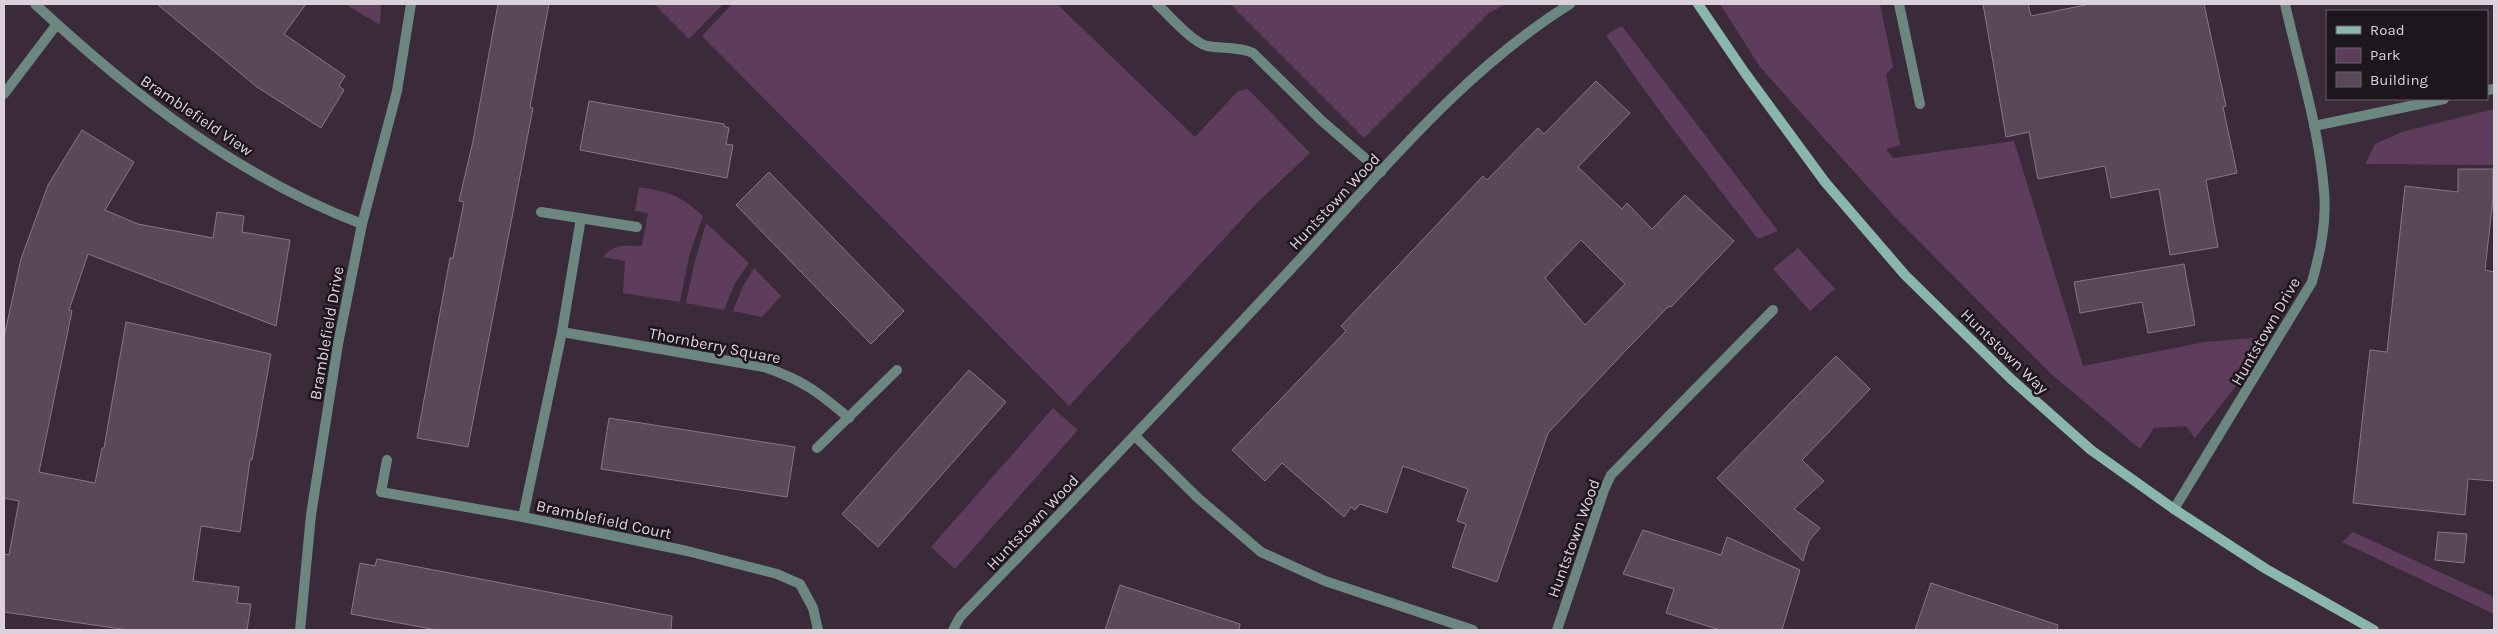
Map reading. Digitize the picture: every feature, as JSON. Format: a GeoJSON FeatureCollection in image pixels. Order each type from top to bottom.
{"type":"FeatureCollection","features":[{"type":"Feature","properties":{"kind":"street","name":"Bramblefield View"},"geometry":{"type":"LineString","coordinates":[[35,4],[111,73],[181,126],[223,153],[302,197],[362,224]]}},
{"type":"Feature","properties":{"kind":"street","name":"Bramblefield Drive"},"geometry":{"type":"LineString","coordinates":[[300,630],[311,515],[338,344],[362,224],[397,91],[406,45],[411,4]]}},
{"type":"Feature","properties":{"kind":"street"},"geometry":{"type":"LineString","coordinates":[[1157,4],[1197,42],[1206,46],[1242,48],[1253,53],[1322,121],[1381,172]]}},
{"type":"Feature","properties":{"kind":"street","name":"Huntstown Wood"},"geometry":{"type":"LineString","coordinates":[[953,630],[960,618],[1136,437],[1464,84],[1536,25],[1570,4]]}},
{"type":"Feature","properties":{"kind":"street","name":"Huntstown Way"},"geometry":{"type":"LineString","coordinates":[[1698,4],[1745,73],[1825,182],[1905,275],[2057,420],[2091,450],[2174,509],[2266,569],[2374,630]]}},
{"type":"Feature","properties":{"kind":"street"},"geometry":{"type":"LineString","coordinates":[[1900,4],[1920,104]]}},
{"type":"Feature","properties":{"kind":"street","name":"Huntstown Drive"},"geometry":{"type":"LineString","coordinates":[[2174,509],[2312,282],[2318,261],[2324,228],[2324,192],[2314,126],[2285,4]]}},
{"type":"Feature","properties":{"kind":"street"},"geometry":{"type":"LineString","coordinates":[[4,94],[57,24]]}},
{"type":"Feature","properties":{"kind":"street"},"geometry":{"type":"LineString","coordinates":[[2314,126],[2439,100]]}},
{"type":"Feature","properties":{"kind":"street"},"geometry":{"type":"LineString","coordinates":[[541,212],[637,226]]}},
{"type":"Feature","properties":{"kind":"street"},"geometry":{"type":"LineString","coordinates":[[523,517],[562,332],[581,218]]}},
{"type":"Feature","properties":{"kind":"street","name":"Huntstown Wood"},"geometry":{"type":"LineString","coordinates":[[1557,630],[1604,490],[1611,475],[1773,310]]}},
{"type":"Feature","properties":{"kind":"street","name":"Thornberry Square"},"geometry":{"type":"LineString","coordinates":[[562,332],[764,367],[790,376],[813,388],[849,418]]}},
{"type":"Feature","properties":{"kind":"street"},"geometry":{"type":"LineString","coordinates":[[817,448],[897,370]]}},
{"type":"Feature","properties":{"kind":"street"},"geometry":{"type":"LineString","coordinates":[[1136,437],[1198,498],[1261,552],[1325,581],[1473,630]]}},
{"type":"Feature","properties":{"kind":"street","name":"Bramblefield Court"},"geometry":{"type":"LineString","coordinates":[[387,460],[381,492],[523,517],[720,558],[777,574],[800,584],[813,608],[818,630]]}},
{"type":"Feature","properties":{"kind":"green space"},"geometry":{"type":"Polygon","coordinates":[[[345,4],[381,4],[380,25],[345,4]]]}},
{"type":"Feature","properties":{"kind":"green space"},"geometry":{"type":"Polygon","coordinates":[[[654,4],[723,4],[689,39],[654,4]]]}},
{"type":"Feature","properties":{"kind":"green space"},"geometry":{"type":"Polygon","coordinates":[[[732,4],[1057,4],[1195,137],[1238,91],[1248,89],[1310,153],[1257,203],[1069,406],[702,36],[732,4]]]}},
{"type":"Feature","properties":{"kind":"green space"},"geometry":{"type":"Polygon","coordinates":[[[1230,4],[1506,4],[1489,13],[1364,138],[1230,4]]]}},
{"type":"Feature","properties":{"kind":"green space"},"geometry":{"type":"Polygon","coordinates":[[[1720,4],[1880,4],[1893,67],[1886,74],[1900,145],[1886,149],[1893,158],[2014,141],[2083,366],[2205,342],[2264,337],[2240,381],[2195,438],[2186,426],[2154,428],[2140,449],[2050,373],[1893,215],[1760,67],[1720,4]]]}},
{"type":"Feature","properties":{"kind":"green space"},"geometry":{"type":"Polygon","coordinates":[[[1622,26],[1778,231],[1758,239],[1680,138],[1606,35],[1622,26]]]}},
{"type":"Feature","properties":{"kind":"green space"},"geometry":{"type":"Polygon","coordinates":[[[2494,109],[2494,165],[2365,164],[2375,144],[2402,132],[2494,109]]]}},
{"type":"Feature","properties":{"kind":"green space"},"geometry":{"type":"Polygon","coordinates":[[[639,187],[681,199],[703,216],[689,256],[680,302],[623,293],[625,261],[603,257],[616,247],[642,246],[648,213],[635,211],[639,187]]]}},
{"type":"Feature","properties":{"kind":"green space"},"geometry":{"type":"Polygon","coordinates":[[[706,223],[749,263],[735,283],[724,310],[686,303],[706,223]]]}},
{"type":"Feature","properties":{"kind":"green space"},"geometry":{"type":"Polygon","coordinates":[[[1798,248],[1835,289],[1810,311],[1773,269],[1798,248]]]}},
{"type":"Feature","properties":{"kind":"green space"},"geometry":{"type":"Polygon","coordinates":[[[754,268],[781,296],[762,317],[733,311],[743,286],[754,268]]]}},
{"type":"Feature","properties":{"kind":"green space"},"geometry":{"type":"Polygon","coordinates":[[[1053,408],[1078,430],[955,569],[931,547],[1053,408]]]}},
{"type":"Feature","properties":{"kind":"green space"},"geometry":{"type":"Polygon","coordinates":[[[2353,532],[2494,597],[2494,614],[2342,542],[2353,532]]]}},
{"type":"Feature","properties":{"kind":"building"},"geometry":{"type":"Polygon","coordinates":[[[157,4],[306,4],[284,34],[345,76],[339,86],[344,90],[321,128],[257,87],[157,4]]]}},
{"type":"Feature","properties":{"kind":"building"},"geometry":{"type":"Polygon","coordinates":[[[498,4],[549,4],[530,107],[533,108],[468,447],[417,438],[450,258],[453,258],[464,202],[459,201],[473,141],[498,4]]]}},
{"type":"Feature","properties":{"kind":"building"},"geometry":{"type":"Polygon","coordinates":[[[1983,4],[2028,4],[2031,16],[2090,4],[2204,4],[2226,106],[2223,107],[2237,173],[2206,180],[2218,247],[2170,255],[2159,189],[2111,198],[2105,166],[2038,179],[2029,132],[2006,137],[1983,4]]]}},
{"type":"Feature","properties":{"kind":"building"},"geometry":{"type":"Polygon","coordinates":[[[1596,81],[1630,113],[1578,167],[1622,209],[1627,203],[1652,229],[1685,195],[1734,241],[1671,307],[1669,306],[1629,347],[1548,433],[1497,582],[1452,567],[1466,524],[1457,521],[1468,489],[1403,466],[1387,513],[1360,504],[1355,510],[1351,507],[1344,517],[1282,463],[1265,481],[1232,450],[1346,331],[1341,326],[1483,176],[1487,180],[1538,128],[1544,134],[1596,81]],[[1581,240],[1545,278],[1585,325],[1625,284],[1581,240]]]}},
{"type":"Feature","properties":{"kind":"building"},"geometry":{"type":"Polygon","coordinates":[[[589,101],[724,124],[724,126],[729,128],[726,144],[733,145],[727,178],[580,150],[589,101]]]}},
{"type":"Feature","properties":{"kind":"building"},"geometry":{"type":"Polygon","coordinates":[[[82,130],[134,162],[105,210],[138,224],[213,238],[217,212],[244,216],[242,232],[290,240],[276,326],[88,254],[69,310],[72,311],[39,472],[95,483],[102,448],[104,448],[126,322],[271,354],[252,460],[250,460],[240,532],[201,526],[193,581],[239,587],[237,603],[251,604],[247,630],[128,630],[4,612],[4,554],[9,555],[19,501],[4,498],[4,337],[21,259],[48,185],[82,130]]]}},
{"type":"Feature","properties":{"kind":"building"},"geometry":{"type":"Polygon","coordinates":[[[2458,169],[2493,169],[2493,199],[2485,270],[2494,272],[2494,481],[2468,479],[2465,515],[2353,503],[2370,350],[2387,352],[2405,186],[2458,192],[2458,169]]]}},
{"type":"Feature","properties":{"kind":"building"},"geometry":{"type":"Polygon","coordinates":[[[769,172],[904,311],[871,344],[736,205],[769,172]]]}},
{"type":"Feature","properties":{"kind":"building"},"geometry":{"type":"Polygon","coordinates":[[[2184,264],[2195,325],[2148,333],[2142,302],[2080,313],[2074,282],[2184,264]]]}},
{"type":"Feature","properties":{"kind":"building"},"geometry":{"type":"Polygon","coordinates":[[[1836,356],[1870,389],[1802,460],[1824,481],[1794,509],[1820,528],[1809,541],[1803,561],[1717,478],[1836,356]]]}},
{"type":"Feature","properties":{"kind":"building"},"geometry":{"type":"Polygon","coordinates":[[[969,370],[1006,402],[878,547],[842,514],[969,370]]]}},
{"type":"Feature","properties":{"kind":"building"},"geometry":{"type":"Polygon","coordinates":[[[609,418],[795,447],[787,497],[601,469],[609,418]]]}},
{"type":"Feature","properties":{"kind":"building"},"geometry":{"type":"Polygon","coordinates":[[[1643,530],[1721,555],[1727,537],[1800,570],[1782,630],[1720,630],[1666,613],[1674,589],[1623,574],[1643,530]]]}},
{"type":"Feature","properties":{"kind":"building"},"geometry":{"type":"Polygon","coordinates":[[[2438,532],[2467,534],[2464,563],[2435,560],[2438,532]]]}},
{"type":"Feature","properties":{"kind":"building"},"geometry":{"type":"Polygon","coordinates":[[[377,559],[672,616],[671,630],[437,630],[351,614],[360,563],[375,566],[377,559]]]}},
{"type":"Feature","properties":{"kind":"building"},"geometry":{"type":"Polygon","coordinates":[[[1931,583],[2058,625],[2057,630],[1915,630],[1931,583]]]}},
{"type":"Feature","properties":{"kind":"building"},"geometry":{"type":"Polygon","coordinates":[[[1120,585],[1240,624],[1239,630],[1105,630],[1120,585]]]}}]}
